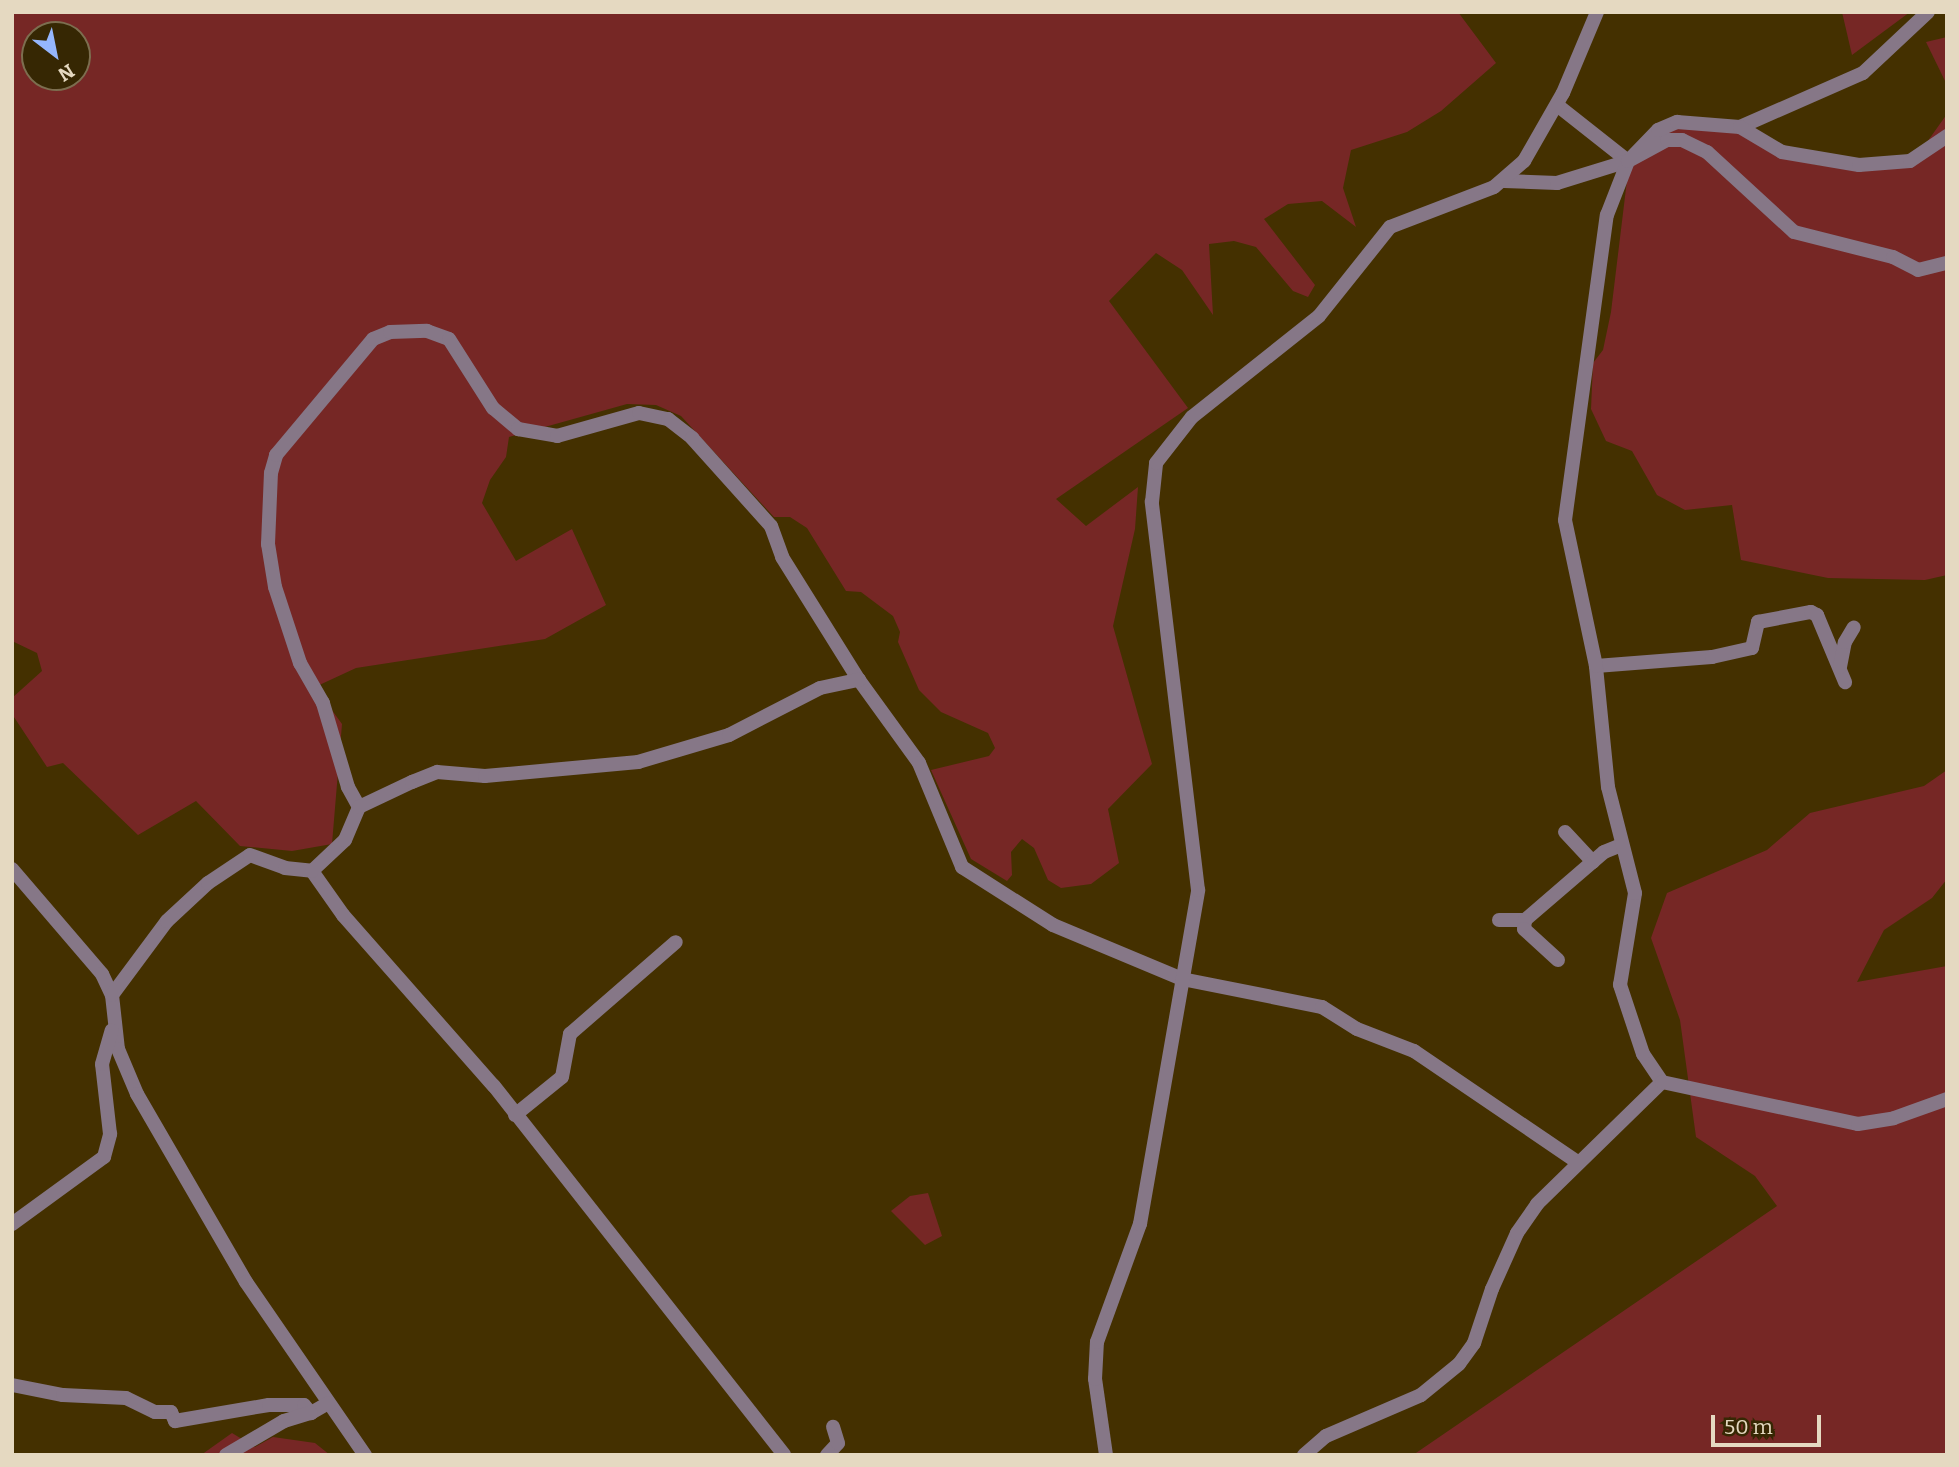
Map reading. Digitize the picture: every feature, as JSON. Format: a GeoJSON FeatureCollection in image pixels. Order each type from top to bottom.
{"type":"FeatureCollection","features":[{"type":"Feature","properties":{"kind":"street"},"geometry":{"type":"LineString","coordinates":[[1106,1455],[1095,1379],[1097,1342],[1140,1224],[1199,878],[1152,502],[1156,463],[1192,417],[1319,316],[1371,245],[1390,228],[1504,181],[1524,161],[1557,105],[1597,12]]}},
{"type":"Feature","properties":{"kind":"street"},"geometry":{"type":"LineString","coordinates":[[1740,127],[1863,73],[1928,12]]}},
{"type":"Feature","properties":{"kind":"street"},"geometry":{"type":"LineString","coordinates":[[1557,105],[1628,161]]}},
{"type":"Feature","properties":{"kind":"street"},"geometry":{"type":"LineString","coordinates":[[1947,136],[1910,160],[1859,165],[1782,152],[1740,127],[1677,122],[1658,130],[1628,161],[1607,215],[1566,496],[1570,549],[1595,667],[1608,787],[1634,892],[1620,985],[1643,1054],[1662,1082],[1858,1124],[1894,1118],[1947,1099]]}},
{"type":"Feature","properties":{"kind":"street"},"geometry":{"type":"LineString","coordinates":[[1504,181],[1557,183],[1628,161],[1667,140],[1682,140],[1707,152],[1794,232],[1893,257],[1919,270],[1947,263]]}},
{"type":"Feature","properties":{"kind":"street"},"geometry":{"type":"LineString","coordinates":[[359,807],[348,787],[323,703],[300,663],[275,587],[268,544],[268,491],[276,455],[354,358],[373,340],[390,332],[427,331],[449,339],[493,408],[518,429],[557,436],[639,413],[668,419],[692,438],[771,527],[782,557],[859,680],[919,763],[962,867],[1053,925],[1182,979],[1332,1012],[1357,1029],[1414,1051],[1579,1163]]}},
{"type":"Feature","properties":{"kind":"street"},"geometry":{"type":"LineString","coordinates":[[1595,667],[1712,657],[1752,648],[1758,622],[1811,612],[1817,615],[1845,682]]}},
{"type":"Feature","properties":{"kind":"street"},"geometry":{"type":"LineString","coordinates":[[1840,668],[1845,642],[1854,627]]}},
{"type":"Feature","properties":{"kind":"street"},"geometry":{"type":"LineString","coordinates":[[313,871],[345,840],[359,807],[437,772],[485,776],[638,762],[729,735],[820,688],[859,680]]}},
{"type":"Feature","properties":{"kind":"street"},"geometry":{"type":"LineString","coordinates":[[1565,832],[1593,862]]}},
{"type":"Feature","properties":{"kind":"street"},"geometry":{"type":"LineString","coordinates":[[1499,920],[1525,920],[1593,862],[1621,845]]}},
{"type":"Feature","properties":{"kind":"street"},"geometry":{"type":"LineString","coordinates":[[112,995],[180,907],[250,855],[285,868],[313,871],[343,915],[515,1115],[784,1455]]}},
{"type":"Feature","properties":{"kind":"street"},"geometry":{"type":"LineString","coordinates":[[12,869],[91,958],[112,995],[114,1024],[122,1061],[137,1094],[246,1282],[365,1455]]}},
{"type":"Feature","properties":{"kind":"street"},"geometry":{"type":"LineString","coordinates":[[1525,920],[1524,929],[1558,960]]}},
{"type":"Feature","properties":{"kind":"street"},"geometry":{"type":"LineString","coordinates":[[515,1115],[562,1077],[570,1034],[676,942]]}},
{"type":"Feature","properties":{"kind":"street"},"geometry":{"type":"LineString","coordinates":[[12,1224],[104,1157],[110,1134],[102,1064],[114,1024]]}},
{"type":"Feature","properties":{"kind":"street"},"geometry":{"type":"LineString","coordinates":[[1304,1455],[1326,1436],[1421,1395],[1459,1364],[1474,1343],[1492,1289],[1517,1233],[1537,1204],[1662,1082]]}},
{"type":"Feature","properties":{"kind":"street"},"geometry":{"type":"LineString","coordinates":[[12,1385],[63,1395],[126,1398],[155,1412],[171,1412],[175,1421],[269,1405],[304,1405],[311,1413]]}},
{"type":"Feature","properties":{"kind":"street"},"geometry":{"type":"LineString","coordinates":[[226,1455],[284,1421],[311,1413],[328,1403]]}},
{"type":"Feature","properties":{"kind":"street"},"geometry":{"type":"LineString","coordinates":[[827,1455],[838,1443],[833,1427]]}},
{"type":"Feature","properties":{"kind":"shaded area"},"geometry":{"type":"Polygon","coordinates":[[[12,12],[1458,12],[1496,63],[1441,111],[1407,132],[1351,150],[1343,188],[1356,227],[1322,201],[1288,204],[1264,219],[1315,285],[1308,297],[1293,291],[1256,247],[1234,241],[1209,244],[1213,315],[1182,270],[1156,253],[1109,301],[1188,408],[1056,499],[1086,526],[1138,487],[1135,529],[1113,626],[1152,764],[1108,809],[1119,863],[1091,884],[1061,888],[1048,880],[1034,848],[1022,839],[1011,852],[1012,875],[1007,881],[971,859],[931,770],[989,756],[995,748],[988,733],[941,712],[919,690],[898,642],[900,632],[893,616],[861,592],[846,591],[807,528],[790,517],[774,517],[681,416],[656,405],[627,404],[509,437],[506,457],[490,480],[482,503],[516,561],[572,529],[606,605],[545,639],[356,668],[315,687],[342,724],[332,844],[292,851],[240,846],[196,801],[138,835],[63,763],[47,767],[12,714],[12,698],[42,671],[37,653],[12,641],[12,12]]]}},
{"type":"Feature","properties":{"kind":"shaded area"},"geometry":{"type":"Polygon","coordinates":[[[1842,12],[1910,12],[1852,55],[1842,12]]]}},
{"type":"Feature","properties":{"kind":"shaded area"},"geometry":{"type":"Polygon","coordinates":[[[1947,37],[1947,85],[1926,42],[1947,37]]]}},
{"type":"Feature","properties":{"kind":"shaded area"},"geometry":{"type":"Polygon","coordinates":[[[1947,114],[1947,575],[1925,580],[1828,578],[1741,560],[1732,505],[1685,510],[1657,495],[1632,451],[1606,441],[1591,409],[1593,363],[1603,350],[1611,312],[1628,172],[1651,141],[1675,128],[1738,133],[1776,155],[1817,165],[1863,170],[1910,166],[1947,114]]]}},
{"type":"Feature","properties":{"kind":"shaded area"},"geometry":{"type":"Polygon","coordinates":[[[1947,770],[1947,879],[1932,898],[1884,930],[1857,982],[1947,966],[1947,1455],[1413,1455],[1777,1206],[1755,1176],[1696,1137],[1680,1020],[1651,938],[1667,893],[1767,850],[1810,813],[1924,786],[1947,770]]]}},
{"type":"Feature","properties":{"kind":"shaded area"},"geometry":{"type":"Polygon","coordinates":[[[928,1193],[942,1236],[925,1245],[891,1211],[910,1196],[928,1193]]]}},
{"type":"Feature","properties":{"kind":"shaded area"},"geometry":{"type":"Polygon","coordinates":[[[232,1433],[255,1447],[273,1437],[315,1443],[330,1455],[201,1455],[232,1433]]]}}]}
